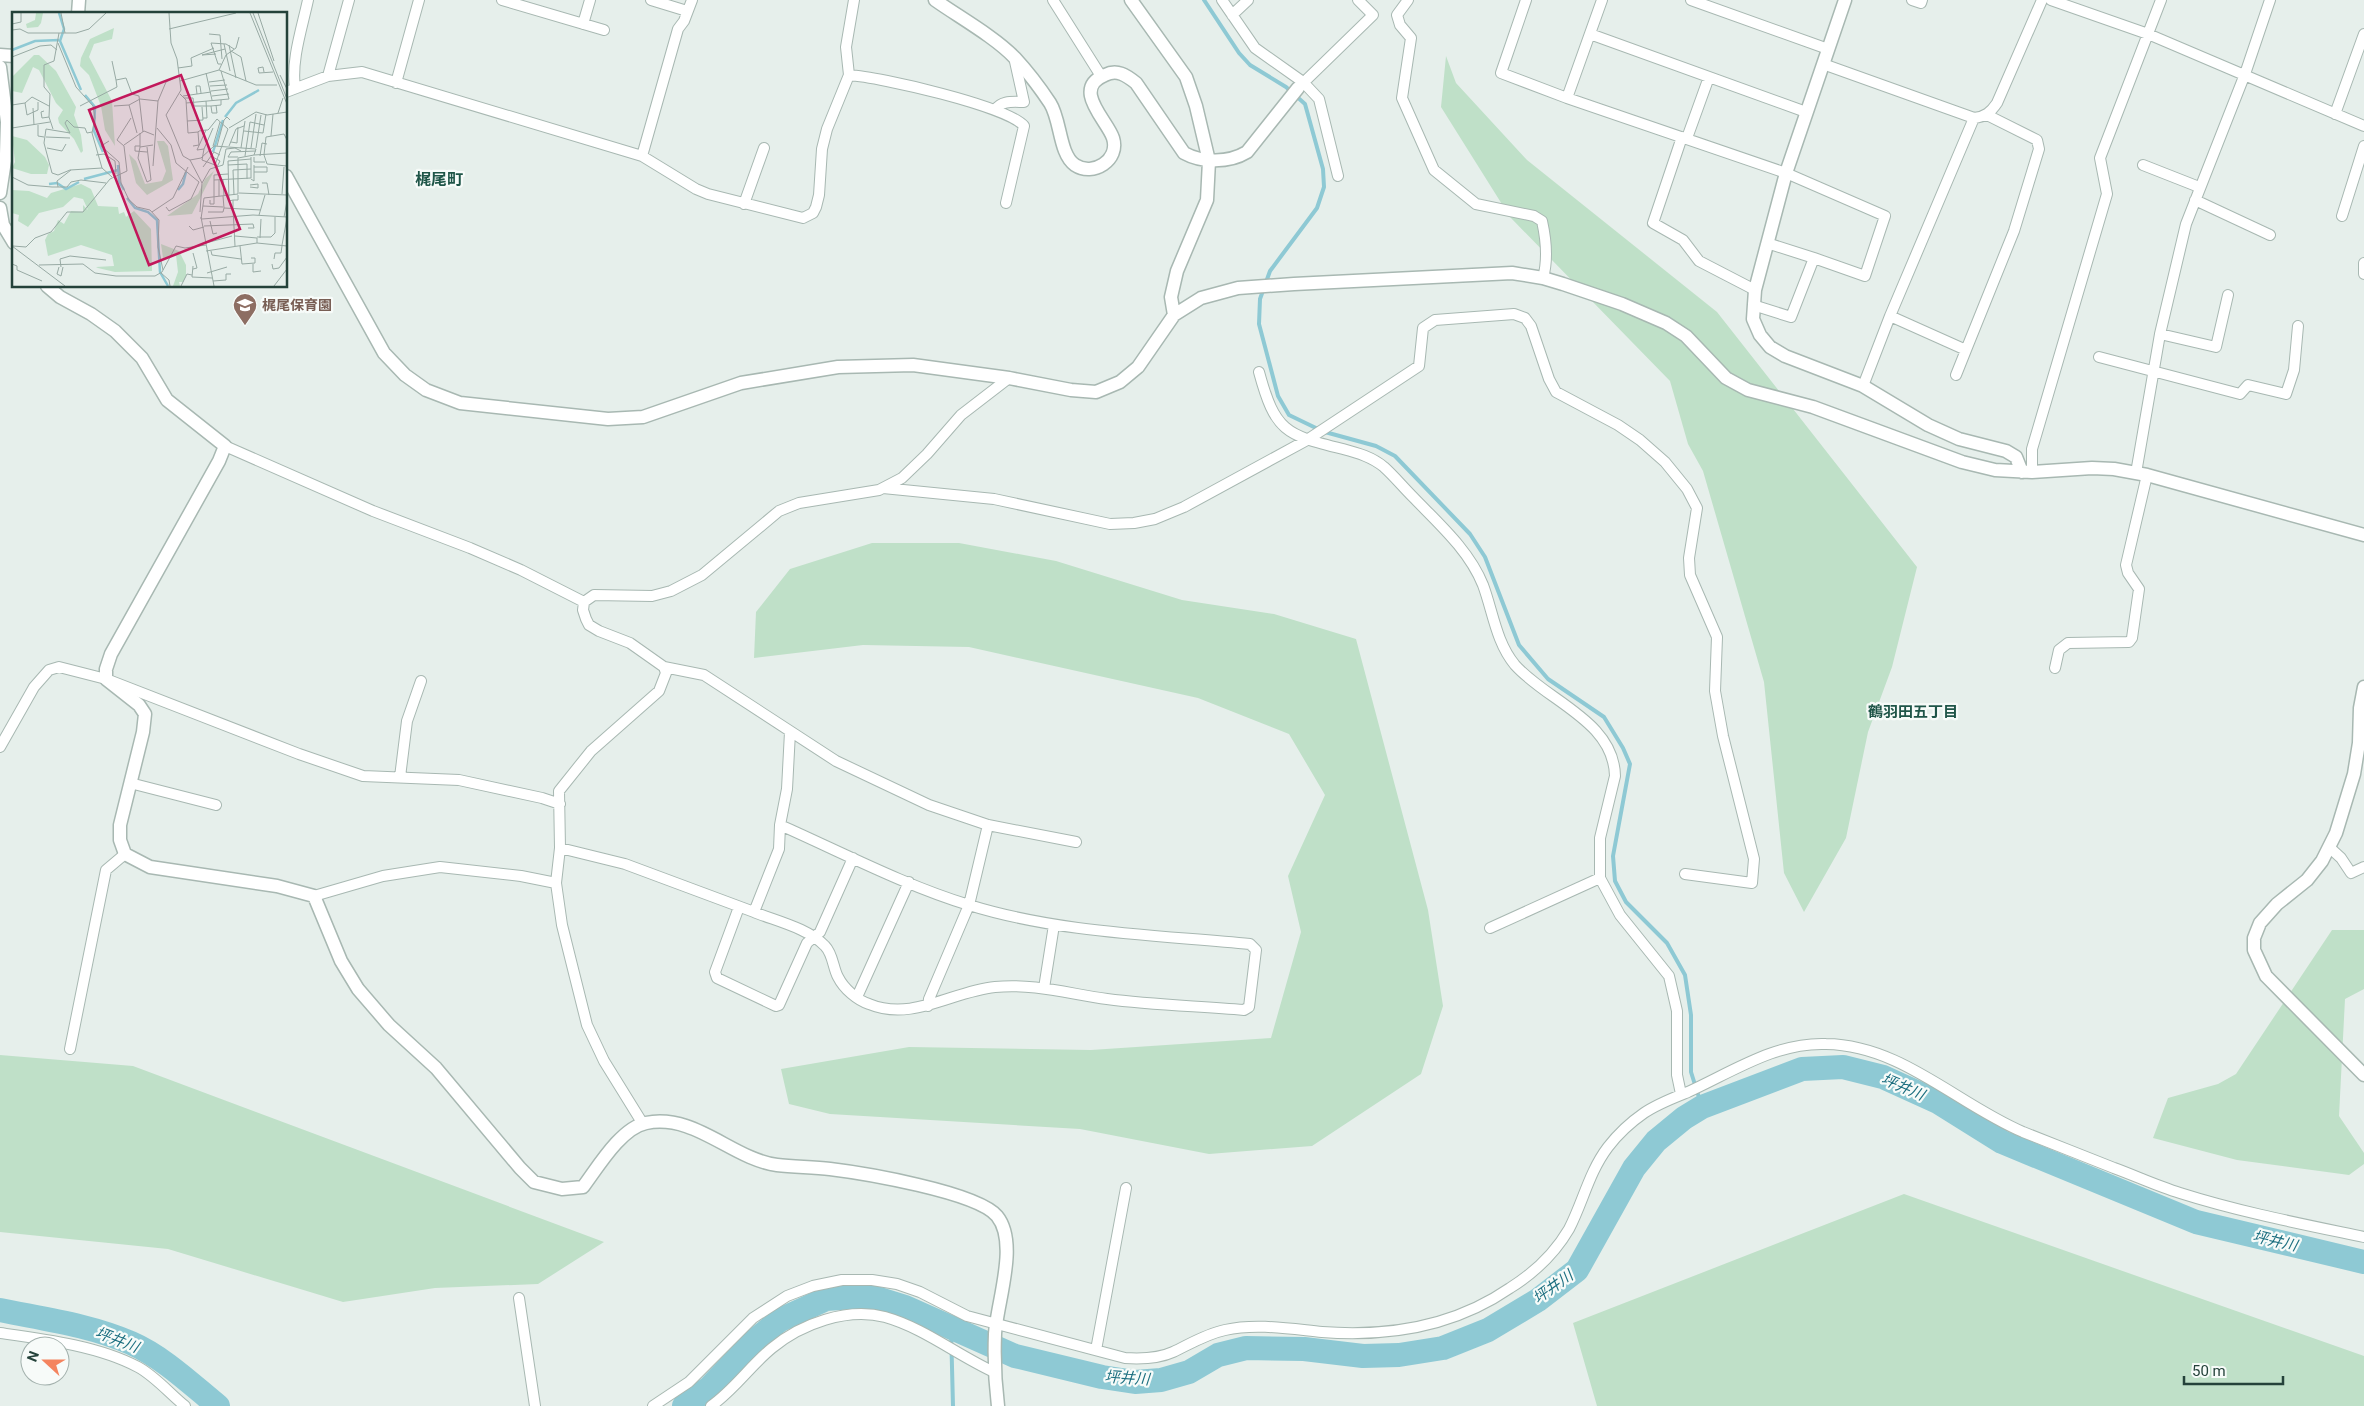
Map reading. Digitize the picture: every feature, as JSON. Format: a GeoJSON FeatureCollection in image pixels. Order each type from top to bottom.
{"type":"FeatureCollection","features":[{"type":"Feature","properties":{"kind":"street"},"geometry":{"type":"LineString","coordinates":[[291,90],[308,0]]}},
{"type":"Feature","properties":{"kind":"street"},"geometry":{"type":"LineString","coordinates":[[328,76],[349,0]]}},
{"type":"Feature","properties":{"kind":"street"},"geometry":{"type":"LineString","coordinates":[[396,83],[419,0]]}},
{"type":"Feature","properties":{"kind":"street"},"geometry":{"type":"LineString","coordinates":[[502,0],[604,30]]}},
{"type":"Feature","properties":{"kind":"street"},"geometry":{"type":"LineString","coordinates":[[583,24],[590,0]]}},
{"type":"Feature","properties":{"kind":"street"},"geometry":{"type":"LineString","coordinates":[[651,0],[687,11]]}},
{"type":"Feature","properties":{"kind":"street"},"geometry":{"type":"LineString","coordinates":[[642,156],[678,29],[684,22],[692,0]]}},
{"type":"Feature","properties":{"kind":"street"},"geometry":{"type":"LineString","coordinates":[[291,90],[328,76],[362,72],[642,156],[696,189],[744,204],[803,218],[813,213],[819,194],[822,149],[827,129],[849,75],[846,47],[854,0]]}},
{"type":"Feature","properties":{"kind":"street"},"geometry":{"type":"LineString","coordinates":[[935,0],[1014,57],[1050,103],[1056,115],[1067,156],[1073,164],[1082,168],[1100,167],[1110,159],[1114,148],[1113,138],[1095,109],[1091,96],[1095,83],[1101,76],[1113,72],[1126,75],[1136,83],[1184,153],[1194,159],[1209,161],[1239,157],[1247,152],[1300,85],[1373,15],[1358,0]]}},
{"type":"Feature","properties":{"kind":"street"},"geometry":{"type":"LineString","coordinates":[[1053,0],[1101,76]]}},
{"type":"Feature","properties":{"kind":"street"},"geometry":{"type":"LineString","coordinates":[[1131,0],[1186,77],[1196,106],[1209,161],[1207,200],[1177,271],[1172,297],[1174,315]]}},
{"type":"Feature","properties":{"kind":"street"},"geometry":{"type":"LineString","coordinates":[[1222,0],[1255,48],[1319,99],[1323,108],[1338,176]]}},
{"type":"Feature","properties":{"kind":"street"},"geometry":{"type":"LineString","coordinates":[[1232,15],[1248,0]]}},
{"type":"Feature","properties":{"kind":"street"},"geometry":{"type":"LineString","coordinates":[[1408,0],[1397,15],[1400,24],[1411,38],[1402,98],[1434,170],[1476,204],[1534,216],[1542,221],[1545,236],[1545,268],[1543,278]]}},
{"type":"Feature","properties":{"kind":"street"},"geometry":{"type":"LineString","coordinates":[[1526,0],[1501,73],[1567,98],[1786,173],[1885,216],[1865,276],[1767,243]]}},
{"type":"Feature","properties":{"kind":"street"},"geometry":{"type":"LineString","coordinates":[[1567,98],[1602,0]]}},
{"type":"Feature","properties":{"kind":"street"},"geometry":{"type":"LineString","coordinates":[[1691,0],[1828,50]]}},
{"type":"Feature","properties":{"kind":"street"},"geometry":{"type":"LineString","coordinates":[[1846,0],[1786,173],[1755,290],[1753,319],[1760,335],[1770,347],[1785,356],[1863,386],[1928,425],[1959,439],[2006,450],[2016,456],[2027,472]]}},
{"type":"Feature","properties":{"kind":"street"},"geometry":{"type":"LineString","coordinates":[[1912,0],[1921,3],[1922,0]]}},
{"type":"Feature","properties":{"kind":"street"},"geometry":{"type":"LineString","coordinates":[[1823,64],[1974,118],[1987,114],[1997,103],[2042,0]]}},
{"type":"Feature","properties":{"kind":"street"},"geometry":{"type":"LineString","coordinates":[[2052,0],[2148,34],[2364,126]]}},
{"type":"Feature","properties":{"kind":"street"},"geometry":{"type":"LineString","coordinates":[[2027,472],[2032,449],[2108,194],[2100,158],[2161,0]]}},
{"type":"Feature","properties":{"kind":"street"},"geometry":{"type":"LineString","coordinates":[[2055,668],[2059,650],[2068,644],[2129,642],[2132,638],[2139,589],[2128,573],[2126,565],[2142,474],[2153,371],[2160,334],[2186,224],[2245,74],[2270,0]]}},
{"type":"Feature","properties":{"kind":"street"},"geometry":{"type":"LineString","coordinates":[[1590,34],[1806,112]]}},
{"type":"Feature","properties":{"kind":"street"},"geometry":{"type":"LineString","coordinates":[[2334,114],[2364,34]]}},
{"type":"Feature","properties":{"kind":"street"},"geometry":{"type":"LineString","coordinates":[[995,110],[999,104],[1024,102],[1014,57]]}},
{"type":"Feature","properties":{"kind":"street"},"geometry":{"type":"LineString","coordinates":[[0,67],[7,122],[6,154],[0,193]]}},
{"type":"Feature","properties":{"kind":"street"},"geometry":{"type":"LineString","coordinates":[[849,75],[896,82],[995,110],[1018,120],[1024,126],[1006,203]]}},
{"type":"Feature","properties":{"kind":"street"},"geometry":{"type":"LineString","coordinates":[[1709,77],[1684,137],[1653,223],[1683,240],[1699,261],[1755,290]]}},
{"type":"Feature","properties":{"kind":"street"},"geometry":{"type":"LineString","coordinates":[[1956,375],[2014,231],[2039,149],[2037,140],[1987,114]]}},
{"type":"Feature","properties":{"kind":"street"},"geometry":{"type":"LineString","coordinates":[[1863,386],[1890,316],[1974,118]]}},
{"type":"Feature","properties":{"kind":"street"},"geometry":{"type":"LineString","coordinates":[[2342,216],[2364,146]]}},
{"type":"Feature","properties":{"kind":"street"},"geometry":{"type":"LineString","coordinates":[[744,204],[764,148]]}},
{"type":"Feature","properties":{"kind":"street"},"geometry":{"type":"LineString","coordinates":[[2142,165],[2199,187]]}},
{"type":"Feature","properties":{"kind":"street"},"geometry":{"type":"LineString","coordinates":[[288,180],[384,353],[405,374],[426,390],[460,403],[608,419],[643,417],[741,383],[838,367],[912,365],[1009,378],[1071,390],[1096,392],[1120,382],[1138,367],[1174,315],[1201,298],[1238,288],[1512,273],[1543,278],[1622,304],[1666,324],[1686,336],[1726,378],[1748,390],[1813,407],[1962,462],[1995,470],[2027,472],[2092,468],[2114,469],[2142,474],[2364,535]]}},
{"type":"Feature","properties":{"kind":"street"},"geometry":{"type":"LineString","coordinates":[[2195,200],[2270,236]]}},
{"type":"Feature","properties":{"kind":"street"},"geometry":{"type":"LineString","coordinates":[[0,208],[2,225],[12,240]]}},
{"type":"Feature","properties":{"kind":"street"},"geometry":{"type":"LineString","coordinates":[[1753,305],[1791,317],[1814,258]]}},
{"type":"Feature","properties":{"kind":"street"},"geometry":{"type":"LineString","coordinates":[[2364,263],[2364,274]]}},
{"type":"Feature","properties":{"kind":"street"},"geometry":{"type":"LineString","coordinates":[[49,288],[60,298],[91,314],[115,331],[142,358],[167,400],[225,446],[373,511],[495,559],[584,602]]}},
{"type":"Feature","properties":{"kind":"street"},"geometry":{"type":"LineString","coordinates":[[2160,334],[2216,347],[2228,295]]}},
{"type":"Feature","properties":{"kind":"street"},"geometry":{"type":"LineString","coordinates":[[584,602],[594,595],[652,596],[671,591],[702,575],[779,511],[800,503],[883,488],[994,499],[1110,524],[1134,523],[1155,519],[1184,507],[1310,438],[1419,366],[1423,328],[1435,320],[1514,314],[1525,318],[1531,326],[1549,379],[1556,392],[1618,425],[1640,440],[1665,462],[1687,489],[1697,508],[1689,558],[1690,575],[1717,637],[1716,700],[1722,736],[1754,859],[1752,882],[1686,874]]}},
{"type":"Feature","properties":{"kind":"street"},"geometry":{"type":"LineString","coordinates":[[1890,316],[1966,350]]}},
{"type":"Feature","properties":{"kind":"street"},"geometry":{"type":"LineString","coordinates":[[2099,357],[2240,394],[2248,385],[2286,394],[2294,370],[2298,326]]}},
{"type":"Feature","properties":{"kind":"street"},"geometry":{"type":"LineString","coordinates":[[1259,372],[1268,404],[1278,421],[1290,431],[1372,458],[1384,467],[1464,553],[1483,584],[1499,638],[1515,664],[1535,685],[1588,722],[1598,732],[1614,766],[1613,788],[1600,838],[1600,878],[1620,915],[1669,976],[1678,1010],[1677,1075],[1684,1093]]}},
{"type":"Feature","properties":{"kind":"street"},"geometry":{"type":"LineString","coordinates":[[883,488],[902,478],[927,454],[960,415],[1009,378]]}},
{"type":"Feature","properties":{"kind":"street"},"geometry":{"type":"LineString","coordinates":[[106,679],[106,669],[111,654],[220,461],[225,446]]}},
{"type":"Feature","properties":{"kind":"street"},"geometry":{"type":"LineString","coordinates":[[584,602],[584,615],[589,625],[630,643],[664,666],[704,676],[836,762],[929,805],[988,825],[1076,842]]}},
{"type":"Feature","properties":{"kind":"street"},"geometry":{"type":"LineString","coordinates":[[643,1124],[604,1060],[587,1025],[562,925],[556,883],[560,848],[560,791],[591,751],[659,691],[666,673],[664,666]]}},
{"type":"Feature","properties":{"kind":"street"},"geometry":{"type":"LineString","coordinates":[[0,746],[34,687],[49,670],[59,667],[106,679],[299,754],[363,776],[459,780],[542,798],[560,804]]}},
{"type":"Feature","properties":{"kind":"street"},"geometry":{"type":"LineString","coordinates":[[106,679],[139,706],[145,714],[144,732],[120,825],[120,840],[125,854],[150,867],[277,886],[314,896],[382,876],[440,867],[521,876],[556,883]]}},
{"type":"Feature","properties":{"kind":"street"},"geometry":{"type":"LineString","coordinates":[[400,777],[405,728],[411,707],[422,681]]}},
{"type":"Feature","properties":{"kind":"street"},"geometry":{"type":"LineString","coordinates":[[2364,687],[2360,708],[2362,729],[2354,774],[2336,833],[2322,861],[2307,880],[2278,904],[2260,923],[2254,938],[2254,950],[2266,976],[2364,1075]]}},
{"type":"Feature","properties":{"kind":"street"},"geometry":{"type":"LineString","coordinates":[[754,912],[779,849],[780,825],[787,789],[790,732]]}},
{"type":"Feature","properties":{"kind":"street"},"geometry":{"type":"LineString","coordinates":[[130,783],[216,805]]}},
{"type":"Feature","properties":{"kind":"street"},"geometry":{"type":"LineString","coordinates":[[560,848],[624,864],[739,906],[814,937],[827,947],[838,977],[848,990],[869,1004],[898,1010],[928,1006],[992,987],[1021,985],[1109,999],[1244,1010],[1249,1007],[1256,950],[1250,944],[1054,925],[969,905],[908,882],[780,825]]}},
{"type":"Feature","properties":{"kind":"street"},"geometry":{"type":"LineString","coordinates":[[928,1006],[929,999],[969,905],[988,825]]}},
{"type":"Feature","properties":{"kind":"street"},"geometry":{"type":"LineString","coordinates":[[2329,847],[2341,858],[2351,873],[2364,867]]}},
{"type":"Feature","properties":{"kind":"street"},"geometry":{"type":"LineString","coordinates":[[70,1049],[106,870],[125,854]]}},
{"type":"Feature","properties":{"kind":"street"},"geometry":{"type":"LineString","coordinates":[[739,906],[715,972],[717,978],[773,1006],[779,1005],[807,942],[820,932],[853,858]]}},
{"type":"Feature","properties":{"kind":"street"},"geometry":{"type":"LineString","coordinates":[[1490,928],[1600,878]]}},
{"type":"Feature","properties":{"kind":"street"},"geometry":{"type":"LineString","coordinates":[[857,997],[908,882]]}},
{"type":"Feature","properties":{"kind":"street"},"geometry":{"type":"LineString","coordinates":[[314,896],[341,961],[358,989],[389,1026],[436,1068],[488,1132],[534,1182],[562,1189],[583,1187],[613,1148],[630,1130],[643,1124],[656,1122],[688,1127],[758,1161],[875,1177],[957,1196],[984,1206],[997,1216],[1006,1236],[1006,1265],[996,1328],[994,1368],[998,1406]]}},
{"type":"Feature","properties":{"kind":"street"},"geometry":{"type":"LineString","coordinates":[[1044,988],[1054,925]]}},
{"type":"Feature","properties":{"kind":"street"},"geometry":{"type":"LineString","coordinates":[[653,1406],[689,1382],[753,1318],[787,1296],[813,1286],[842,1280],[872,1280],[897,1284],[920,1292],[967,1316],[996,1328],[1125,1358],[1145,1359],[1170,1354],[1199,1338],[1224,1330],[1253,1326],[1329,1332],[1399,1330],[1435,1323],[1471,1311],[1509,1289],[1535,1270],[1556,1248],[1570,1227],[1593,1169],[1609,1145],[1646,1111],[1764,1055],[1799,1046],[1826,1044],[1860,1048],[1888,1056],[2018,1130],[2178,1192],[2254,1214],[2364,1237]]}},
{"type":"Feature","properties":{"kind":"street"},"geometry":{"type":"LineString","coordinates":[[1096,1350],[1126,1188]]}},
{"type":"Feature","properties":{"kind":"street"},"geometry":{"type":"LineString","coordinates":[[519,1298],[535,1406]]}},
{"type":"Feature","properties":{"kind":"street"},"geometry":{"type":"LineString","coordinates":[[711,1406],[770,1350],[790,1334],[810,1324],[832,1318],[859,1315],[884,1317],[912,1327],[994,1368]]}},
{"type":"Feature","properties":{"kind":"street"},"geometry":{"type":"LineString","coordinates":[[0,1333],[39,1338],[101,1353],[138,1367],[185,1406]]}},
{"type":"Feature","properties":{"kind":"green space"},"geometry":{"type":"Polygon","coordinates":[[[1446,56],[1456,83],[1527,160],[1717,312],[1917,567],[1892,667],[1868,732],[1846,838],[1804,912],[1784,873],[1764,682],[1703,471],[1688,444],[1670,381],[1510,217],[1441,107],[1446,56]]]}},
{"type":"Feature","properties":{"kind":"green space"},"geometry":{"type":"Polygon","coordinates":[[[872,543],[959,543],[1056,561],[1182,600],[1274,614],[1356,639],[1428,910],[1443,1006],[1421,1074],[1312,1146],[1209,1154],[1080,1129],[830,1114],[789,1104],[781,1069],[909,1047],[1091,1050],[1271,1038],[1301,932],[1288,876],[1325,795],[1289,734],[1198,698],[969,647],[863,645],[754,658],[756,612],[790,569],[872,543]]]}},
{"type":"Feature","properties":{"kind":"green space"},"geometry":{"type":"Polygon","coordinates":[[[2332,930],[2364,930],[2364,989],[2345,999],[2339,1116],[2364,1153],[2364,1164],[2349,1175],[2237,1160],[2153,1138],[2168,1098],[2218,1084],[2236,1074],[2332,930]]]}},
{"type":"Feature","properties":{"kind":"green space"},"geometry":{"type":"Polygon","coordinates":[[[0,1055],[133,1066],[604,1242],[538,1284],[435,1288],[343,1302],[168,1249],[0,1232],[0,1055]]]}},
{"type":"Feature","properties":{"kind":"green space"},"geometry":{"type":"Polygon","coordinates":[[[1904,1194],[2364,1356],[2364,1406],[1597,1406],[1573,1323],[1904,1194]]]}},
{"type":"Feature","properties":{"kind":"waterway"},"geometry":{"type":"LineString","coordinates":[[1204,0],[1239,53],[1250,65],[1286,87],[1305,104],[1323,169],[1324,187],[1317,208],[1270,271],[1260,299],[1259,324],[1278,396],[1289,415],[1318,429]]}},
{"type":"Feature","properties":{"kind":"waterway"},"geometry":{"type":"LineString","coordinates":[[1325,432],[1376,446],[1395,456],[1470,534],[1485,557],[1519,645],[1548,679],[1604,717],[1623,748],[1630,764],[1613,856],[1615,881],[1626,902],[1667,943],[1685,975],[1691,1015],[1691,1072],[1702,1107]]}},
{"type":"Feature","properties":{"kind":"waterway","name":"坪井川"},"geometry":{"type":"LineString","coordinates":[[684,1406],[709,1388],[754,1341],[780,1320],[826,1299],[876,1298],[905,1307],[1015,1356],[1102,1377],[1135,1382],[1161,1380],[1189,1372],[1218,1355],[1246,1348],[1304,1349],[1363,1356],[1399,1355],[1443,1348],[1488,1330],[1538,1300],[1577,1270],[1634,1168],[1656,1141],[1684,1118],[1702,1107],[1802,1069],[1843,1067],[1883,1077],[1938,1102],[2002,1142],[2196,1222],[2364,1262]]}},
{"type":"Feature","properties":{"kind":"waterway","name":"坪井川"},"geometry":{"type":"LineString","coordinates":[[0,1310],[83,1327],[131,1343],[165,1363],[218,1406]]}},
{"type":"Feature","properties":{"kind":"waterway"},"geometry":{"type":"LineString","coordinates":[[951,1328],[953,1406]]}},
{"type":"Feature","properties":{"kind":"place","name":"梶尾保育園"},"geometry":{"type":"Point","coordinates":[245,326]}},
{"type":"Feature","properties":{"kind":"district","name":"梶尾町"},"geometry":{"type":"Point","coordinates":[439,179]}},
{"type":"Feature","properties":{"kind":"district","name":"鶴羽田五丁目"},"geometry":{"type":"Point","coordinates":[1913,712]}}]}
